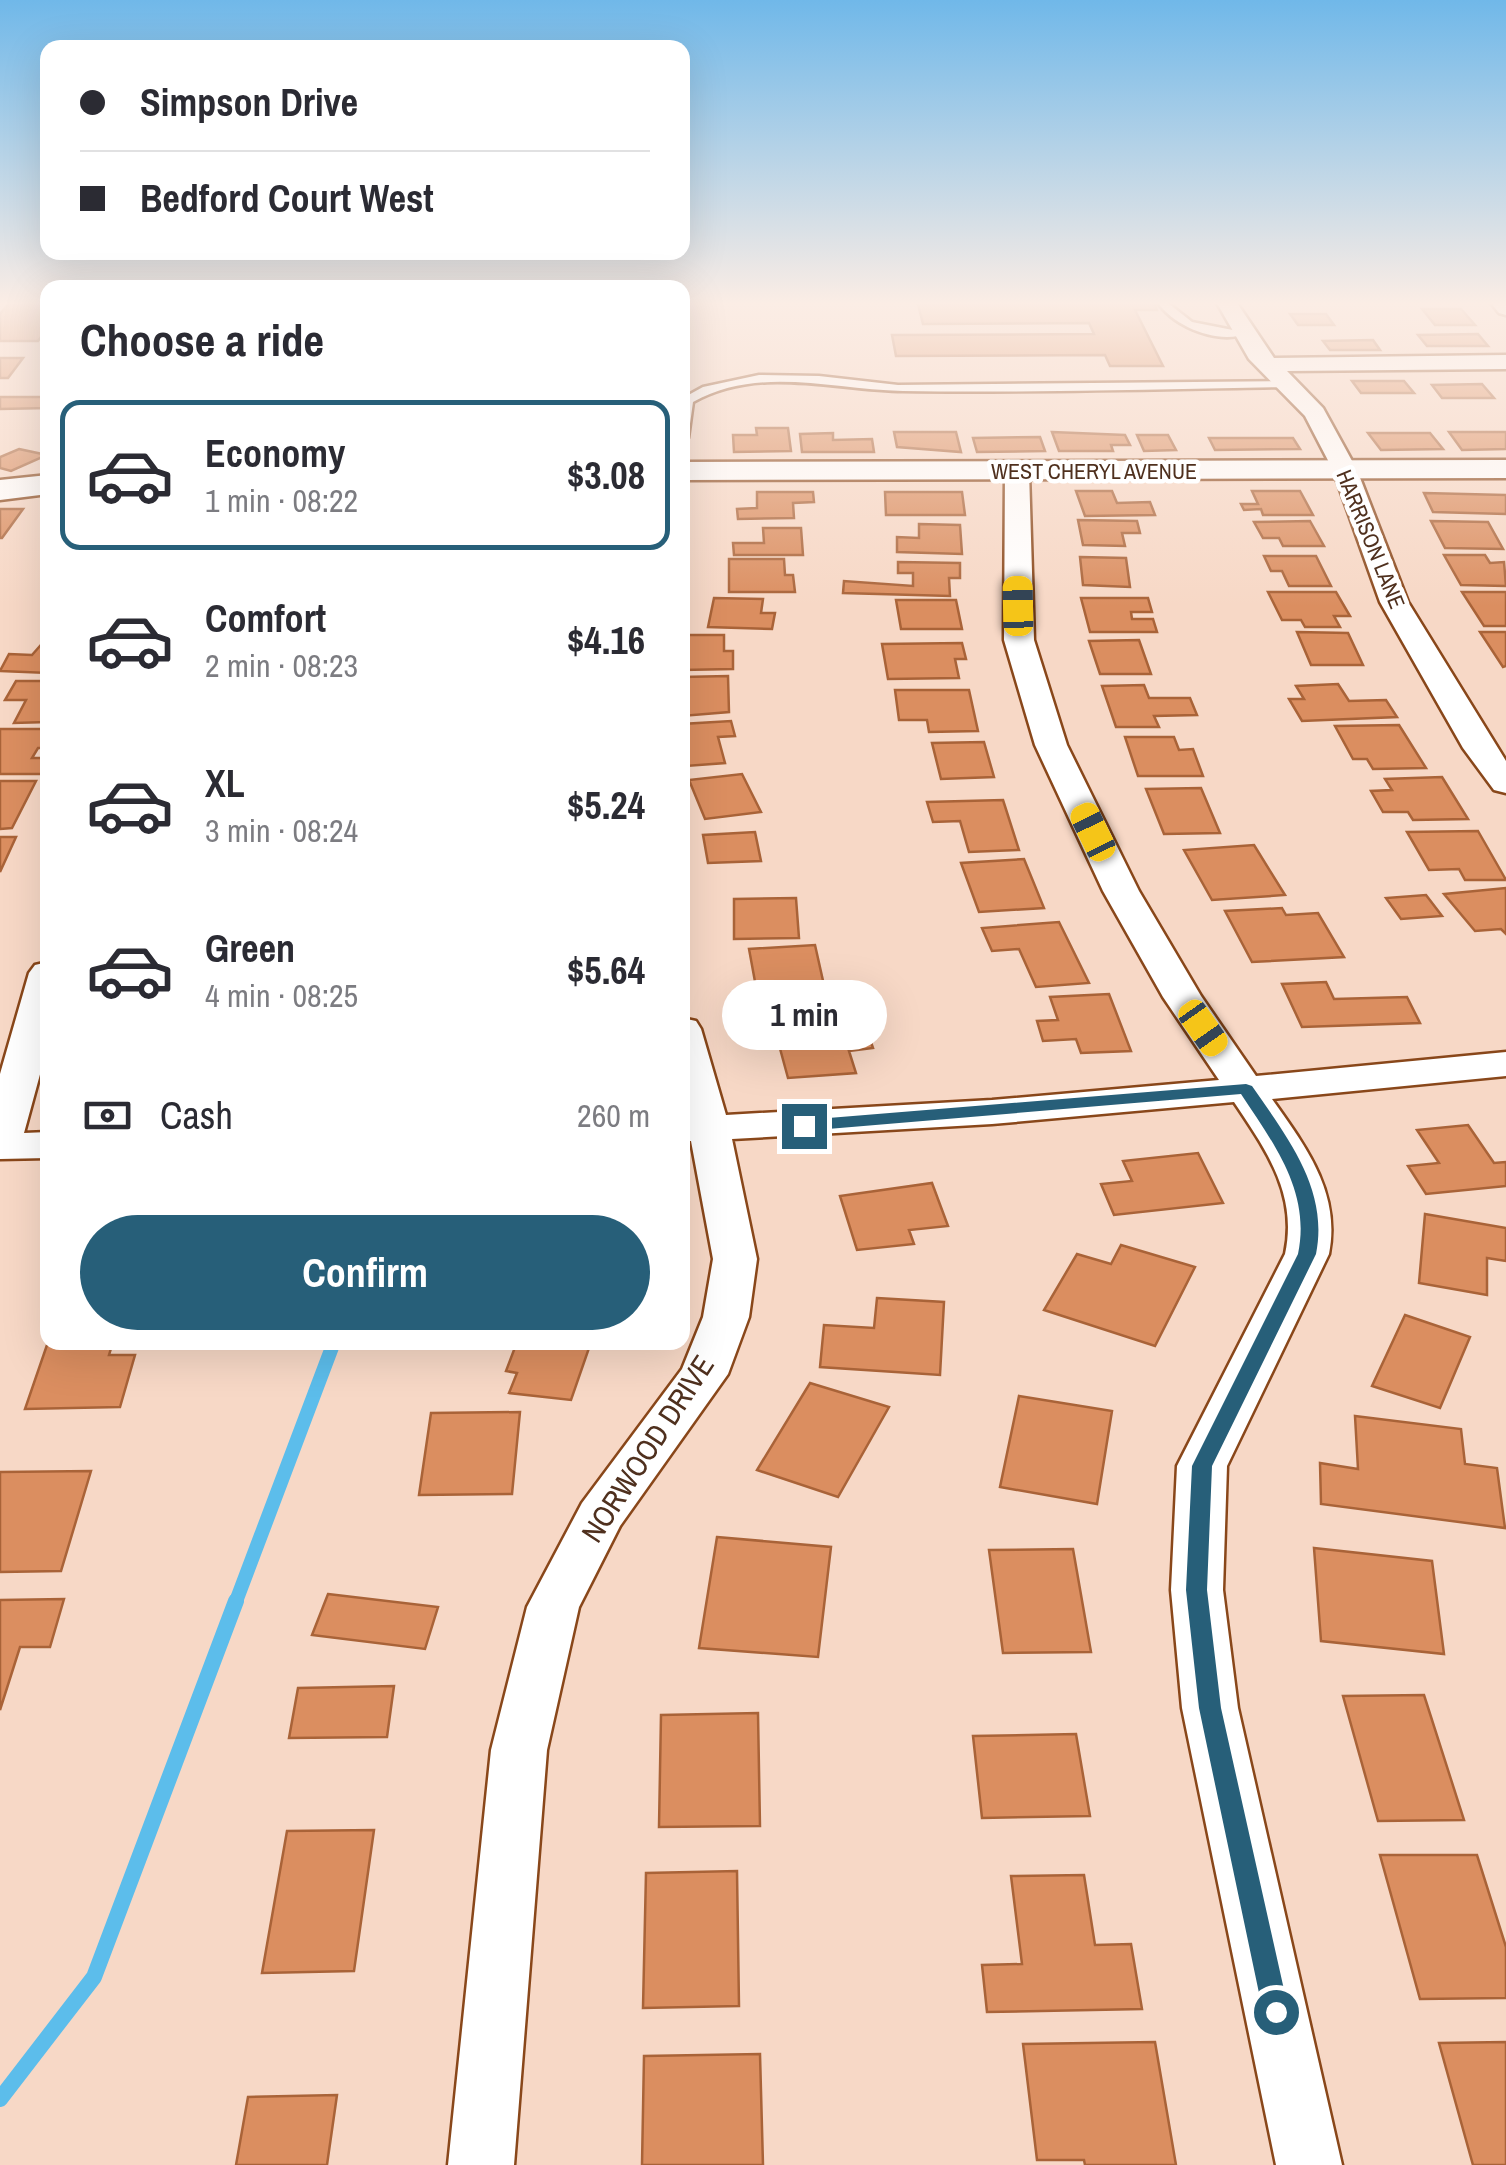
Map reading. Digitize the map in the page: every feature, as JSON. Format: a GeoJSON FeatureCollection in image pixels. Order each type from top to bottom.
{"type":"FeatureCollection","features":[{"type":"Feature","properties":{"kind":"street","name":"HARRISON LANE"},"geometry":{"type":"LineString","coordinates":[[1306,404],[1315,414],[1345,470],[1394,602],[1478,748],[1506,783]]}},
{"type":"Feature","properties":{"kind":"street","name":"WEST CHERYL AVENUE"},"geometry":{"type":"LineString","coordinates":[[690,471],[1506,469]]}},
{"type":"Feature","properties":{"kind":"street"},"geometry":{"type":"LineString","coordinates":[[1017,471],[1019,640],[1052,745],[1121,891],[1182,997],[1289,1157],[1303,1186],[1313,1225],[1307,1254],[1202,1466],[1197,1590],[1210,1708],[1309,2165]]}},
{"type":"Feature","properties":{"kind":"street"},"geometry":{"type":"LineString","coordinates":[[0,490],[40,485]]}},
{"type":"Feature","properties":{"kind":"street"},"geometry":{"type":"LineString","coordinates":[[40,1001],[0,1146],[40,1145]]}},
{"type":"Feature","properties":{"kind":"street"},"geometry":{"type":"LineString","coordinates":[[696,1128],[1004,1111],[1506,1064]]}},
{"type":"Feature","properties":{"kind":"street","name":"NORWOOD DRIVE"},"geometry":{"type":"LineString","coordinates":[[481,2165],[520,1750],[553,1607],[600,1516],[704,1374],[726,1318],[735,1258],[696,1128],[690,1086]]}},
{"type":"Feature","properties":{"kind":"building"},"geometry":{"type":"Polygon","coordinates":[[[0,404],[40,404],[40,408],[0,409],[0,404]]]}},
{"type":"Feature","properties":{"kind":"building"},"geometry":{"type":"Polygon","coordinates":[[[756,428],[788,428],[791,451],[734,452],[733,435],[757,435],[756,428]]]}},
{"type":"Feature","properties":{"kind":"building"},"geometry":{"type":"Polygon","coordinates":[[[894,432],[956,432],[961,452],[897,447],[894,432]]]}},
{"type":"Feature","properties":{"kind":"building"},"geometry":{"type":"Polygon","coordinates":[[[1052,432],[1125,435],[1130,445],[1111,445],[1113,451],[1059,451],[1052,432]]]}},
{"type":"Feature","properties":{"kind":"building"},"geometry":{"type":"Polygon","coordinates":[[[1449,432],[1506,432],[1506,449],[1462,450],[1449,432]]]}},
{"type":"Feature","properties":{"kind":"building"},"geometry":{"type":"Polygon","coordinates":[[[833,433],[833,440],[872,439],[874,452],[802,452],[800,434],[833,433]]]}},
{"type":"Feature","properties":{"kind":"building"},"geometry":{"type":"Polygon","coordinates":[[[1368,433],[1430,433],[1443,449],[1381,450],[1368,433]]]}},
{"type":"Feature","properties":{"kind":"building"},"geometry":{"type":"Polygon","coordinates":[[[1137,435],[1168,435],[1176,450],[1144,451],[1137,435]]]}},
{"type":"Feature","properties":{"kind":"building"},"geometry":{"type":"Polygon","coordinates":[[[1040,437],[1045,451],[977,452],[973,438],[1040,437]]]}},
{"type":"Feature","properties":{"kind":"building"},"geometry":{"type":"Polygon","coordinates":[[[1209,438],[1293,438],[1300,449],[1215,450],[1209,438]]]}},
{"type":"Feature","properties":{"kind":"building"},"geometry":{"type":"Polygon","coordinates":[[[19,449],[40,454],[40,458],[11,471],[0,468],[0,457],[19,449]]]}},
{"type":"Feature","properties":{"kind":"building"},"geometry":{"type":"Polygon","coordinates":[[[1076,491],[1112,491],[1117,503],[1150,502],[1155,515],[1085,516],[1076,491]]]}},
{"type":"Feature","properties":{"kind":"building"},"geometry":{"type":"Polygon","coordinates":[[[1252,491],[1300,491],[1313,515],[1263,515],[1261,509],[1244,510],[1241,504],[1258,504],[1252,491]]]}},
{"type":"Feature","properties":{"kind":"building"},"geometry":{"type":"Polygon","coordinates":[[[757,492],[813,492],[814,502],[793,503],[794,518],[738,519],[737,509],[757,508],[757,492]]]}},
{"type":"Feature","properties":{"kind":"building"},"geometry":{"type":"Polygon","coordinates":[[[885,492],[962,492],[965,515],[886,515],[885,492]]]}},
{"type":"Feature","properties":{"kind":"building"},"geometry":{"type":"Polygon","coordinates":[[[1424,493],[1506,495],[1506,514],[1433,512],[1424,493]]]}},
{"type":"Feature","properties":{"kind":"building"},"geometry":{"type":"Polygon","coordinates":[[[0,509],[23,509],[2,538],[0,538],[0,509]]]}},
{"type":"Feature","properties":{"kind":"building"},"geometry":{"type":"Polygon","coordinates":[[[1078,520],[1137,521],[1140,533],[1122,533],[1125,546],[1083,545],[1078,520]]]}},
{"type":"Feature","properties":{"kind":"building"},"geometry":{"type":"Polygon","coordinates":[[[1310,521],[1324,546],[1283,546],[1279,538],[1263,538],[1254,522],[1310,521]]]}},
{"type":"Feature","properties":{"kind":"building"},"geometry":{"type":"Polygon","coordinates":[[[1431,521],[1488,522],[1503,549],[1445,548],[1431,521]]]}},
{"type":"Feature","properties":{"kind":"building"},"geometry":{"type":"Polygon","coordinates":[[[919,524],[960,525],[962,554],[897,552],[897,537],[919,538],[919,524]]]}},
{"type":"Feature","properties":{"kind":"building"},"geometry":{"type":"Polygon","coordinates":[[[763,528],[801,528],[803,555],[734,555],[733,543],[764,543],[763,528]]]}},
{"type":"Feature","properties":{"kind":"building"},"geometry":{"type":"Polygon","coordinates":[[[1444,555],[1485,555],[1490,563],[1504,562],[1506,586],[1461,585],[1444,555]]]}},
{"type":"Feature","properties":{"kind":"building"},"geometry":{"type":"Polygon","coordinates":[[[1264,556],[1316,556],[1331,586],[1289,586],[1282,571],[1271,571],[1264,556]]]}},
{"type":"Feature","properties":{"kind":"building"},"geometry":{"type":"Polygon","coordinates":[[[1080,557],[1126,558],[1130,587],[1083,585],[1080,557]]]}},
{"type":"Feature","properties":{"kind":"building"},"geometry":{"type":"Polygon","coordinates":[[[729,559],[784,559],[785,575],[793,575],[795,592],[729,592],[729,559]]]}},
{"type":"Feature","properties":{"kind":"building"},"geometry":{"type":"Polygon","coordinates":[[[898,562],[960,563],[960,578],[949,578],[950,596],[843,593],[844,581],[913,586],[913,573],[898,573],[898,562]]]}},
{"type":"Feature","properties":{"kind":"building"},"geometry":{"type":"Polygon","coordinates":[[[1268,592],[1336,592],[1350,616],[1334,616],[1340,627],[1305,627],[1301,620],[1282,620],[1268,592]]]}},
{"type":"Feature","properties":{"kind":"building"},"geometry":{"type":"Polygon","coordinates":[[[1462,592],[1506,592],[1506,626],[1484,626],[1462,592]]]}},
{"type":"Feature","properties":{"kind":"building"},"geometry":{"type":"Polygon","coordinates":[[[714,598],[763,599],[761,613],[775,613],[772,629],[708,627],[714,598]]]}},
{"type":"Feature","properties":{"kind":"building"},"geometry":{"type":"Polygon","coordinates":[[[1081,598],[1148,598],[1152,612],[1131,612],[1132,619],[1153,619],[1157,632],[1090,632],[1081,598]]]}},
{"type":"Feature","properties":{"kind":"building"},"geometry":{"type":"Polygon","coordinates":[[[896,600],[956,600],[962,629],[901,629],[896,600]]]}},
{"type":"Feature","properties":{"kind":"building"},"geometry":{"type":"Polygon","coordinates":[[[1297,632],[1348,633],[1363,665],[1311,665],[1297,632]]]}},
{"type":"Feature","properties":{"kind":"building"},"geometry":{"type":"Polygon","coordinates":[[[1480,632],[1506,632],[1506,666],[1503,667],[1480,632]]]}},
{"type":"Feature","properties":{"kind":"building"},"geometry":{"type":"Polygon","coordinates":[[[690,635],[724,635],[724,651],[733,651],[733,669],[690,670],[690,635]]]}},
{"type":"Feature","properties":{"kind":"building"},"geometry":{"type":"Polygon","coordinates":[[[1139,640],[1151,674],[1100,674],[1089,641],[1139,640]]]}},
{"type":"Feature","properties":{"kind":"building"},"geometry":{"type":"Polygon","coordinates":[[[962,643],[966,659],[955,659],[959,678],[888,679],[882,644],[962,643]]]}},
{"type":"Feature","properties":{"kind":"building"},"geometry":{"type":"Polygon","coordinates":[[[40,646],[40,673],[0,671],[9,654],[32,655],[40,646]]]}},
{"type":"Feature","properties":{"kind":"building"},"geometry":{"type":"Polygon","coordinates":[[[728,676],[729,712],[690,715],[690,677],[728,676]]]}},
{"type":"Feature","properties":{"kind":"building"},"geometry":{"type":"Polygon","coordinates":[[[16,681],[40,681],[40,722],[14,723],[26,700],[5,700],[16,681]]]}},
{"type":"Feature","properties":{"kind":"building"},"geometry":{"type":"Polygon","coordinates":[[[1338,684],[1349,701],[1386,700],[1397,717],[1302,721],[1289,699],[1304,699],[1296,686],[1338,684]]]}},
{"type":"Feature","properties":{"kind":"building"},"geometry":{"type":"Polygon","coordinates":[[[1144,685],[1149,698],[1190,698],[1197,715],[1154,716],[1159,727],[1116,727],[1102,686],[1144,685]]]}},
{"type":"Feature","properties":{"kind":"building"},"geometry":{"type":"Polygon","coordinates":[[[895,690],[969,690],[978,731],[929,732],[927,720],[899,720],[895,690]]]}},
{"type":"Feature","properties":{"kind":"building"},"geometry":{"type":"Polygon","coordinates":[[[731,721],[735,736],[718,737],[725,763],[690,766],[690,724],[731,721]]]}},
{"type":"Feature","properties":{"kind":"building"},"geometry":{"type":"Polygon","coordinates":[[[1399,725],[1426,768],[1373,769],[1367,759],[1353,759],[1335,726],[1399,725]]]}},
{"type":"Feature","properties":{"kind":"building"},"geometry":{"type":"Polygon","coordinates":[[[0,729],[40,729],[40,748],[32,758],[40,758],[40,774],[0,774],[0,729]]]}},
{"type":"Feature","properties":{"kind":"building"},"geometry":{"type":"Polygon","coordinates":[[[1125,737],[1174,737],[1179,750],[1193,749],[1203,776],[1138,776],[1125,737]]]}},
{"type":"Feature","properties":{"kind":"building"},"geometry":{"type":"Polygon","coordinates":[[[984,742],[994,777],[941,779],[932,743],[984,742]]]}},
{"type":"Feature","properties":{"kind":"building"},"geometry":{"type":"Polygon","coordinates":[[[742,774],[761,812],[705,819],[690,780],[742,774]]]}},
{"type":"Feature","properties":{"kind":"building"},"geometry":{"type":"Polygon","coordinates":[[[1442,777],[1468,819],[1413,820],[1408,812],[1383,812],[1371,791],[1392,790],[1385,779],[1442,777]]]}},
{"type":"Feature","properties":{"kind":"building"},"geometry":{"type":"Polygon","coordinates":[[[0,781],[36,781],[12,828],[0,829],[0,781]]]}},
{"type":"Feature","properties":{"kind":"building"},"geometry":{"type":"Polygon","coordinates":[[[1201,788],[1220,833],[1164,834],[1146,789],[1201,788]]]}},
{"type":"Feature","properties":{"kind":"building"},"geometry":{"type":"Polygon","coordinates":[[[1003,800],[1019,850],[969,852],[960,821],[933,822],[927,802],[1003,800]]]}},
{"type":"Feature","properties":{"kind":"building"},"geometry":{"type":"Polygon","coordinates":[[[1478,831],[1506,880],[1465,880],[1459,869],[1429,870],[1407,832],[1478,831]]]}},
{"type":"Feature","properties":{"kind":"building"},"geometry":{"type":"Polygon","coordinates":[[[755,832],[761,861],[708,863],[703,835],[755,832]]]}},
{"type":"Feature","properties":{"kind":"building"},"geometry":{"type":"Polygon","coordinates":[[[0,837],[16,837],[0,872],[0,837]]]}},
{"type":"Feature","properties":{"kind":"building"},"geometry":{"type":"Polygon","coordinates":[[[1254,845],[1285,895],[1212,900],[1184,850],[1254,845]]]}},
{"type":"Feature","properties":{"kind":"building"},"geometry":{"type":"Polygon","coordinates":[[[1024,859],[1044,908],[979,912],[961,863],[1024,859]]]}},
{"type":"Feature","properties":{"kind":"building"},"geometry":{"type":"Polygon","coordinates":[[[1506,888],[1506,934],[1501,929],[1475,931],[1444,894],[1506,888]]]}},
{"type":"Feature","properties":{"kind":"building"},"geometry":{"type":"Polygon","coordinates":[[[1426,895],[1442,916],[1401,919],[1386,898],[1426,895]]]}},
{"type":"Feature","properties":{"kind":"building"},"geometry":{"type":"Polygon","coordinates":[[[796,898],[799,938],[734,939],[734,899],[796,898]]]}},
{"type":"Feature","properties":{"kind":"building"},"geometry":{"type":"Polygon","coordinates":[[[1282,908],[1286,915],[1318,913],[1344,957],[1252,962],[1225,911],[1282,908]]]}},
{"type":"Feature","properties":{"kind":"building"},"geometry":{"type":"Polygon","coordinates":[[[1059,922],[1089,983],[1036,987],[1019,949],[992,951],[982,928],[1059,922]]]}},
{"type":"Feature","properties":{"kind":"building"},"geometry":{"type":"Polygon","coordinates":[[[815,945],[826,994],[758,998],[749,949],[815,945]]]}},
{"type":"Feature","properties":{"kind":"building"},"geometry":{"type":"Polygon","coordinates":[[[1326,982],[1334,999],[1407,997],[1420,1023],[1302,1027],[1282,984],[1326,982]]]}},
{"type":"Feature","properties":{"kind":"building"},"geometry":{"type":"Polygon","coordinates":[[[1109,994],[1131,1051],[1081,1053],[1076,1039],[1043,1041],[1037,1021],[1058,1020],[1050,997],[1109,994]]]}},
{"type":"Feature","properties":{"kind":"building"},"geometry":{"type":"Polygon","coordinates":[[[827,1004],[832,1018],[862,1016],[873,1048],[849,1051],[856,1073],[788,1078],[769,1008],[827,1004]]]}},
{"type":"Feature","properties":{"kind":"building"},"geometry":{"type":"Polygon","coordinates":[[[1468,1125],[1494,1163],[1506,1162],[1506,1186],[1426,1194],[1408,1166],[1439,1163],[1417,1130],[1468,1125]]]}},
{"type":"Feature","properties":{"kind":"building"},"geometry":{"type":"Polygon","coordinates":[[[1198,1153],[1223,1203],[1114,1215],[1101,1184],[1132,1181],[1123,1161],[1198,1153]]]}},
{"type":"Feature","properties":{"kind":"building"},"geometry":{"type":"Polygon","coordinates":[[[932,1183],[948,1226],[909,1230],[914,1244],[857,1250],[840,1196],[932,1183]]]}},
{"type":"Feature","properties":{"kind":"building"},"geometry":{"type":"Polygon","coordinates":[[[1425,1214],[1506,1228],[1506,1261],[1487,1258],[1487,1295],[1419,1283],[1425,1214]]]}},
{"type":"Feature","properties":{"kind":"building"},"geometry":{"type":"Polygon","coordinates":[[[1121,1245],[1195,1267],[1155,1346],[1044,1310],[1077,1254],[1111,1264],[1121,1245]]]}},
{"type":"Feature","properties":{"kind":"building"},"geometry":{"type":"Polygon","coordinates":[[[877,1298],[944,1302],[940,1375],[820,1367],[824,1325],[874,1328],[877,1298]]]}},
{"type":"Feature","properties":{"kind":"building"},"geometry":{"type":"Polygon","coordinates":[[[1405,1315],[1470,1337],[1440,1408],[1372,1386],[1405,1315]]]}},
{"type":"Feature","properties":{"kind":"building"},"geometry":{"type":"Polygon","coordinates":[[[45,1350],[111,1350],[109,1355],[135,1355],[120,1407],[25,1409],[45,1350]]]}},
{"type":"Feature","properties":{"kind":"building"},"geometry":{"type":"Polygon","coordinates":[[[514,1350],[588,1350],[571,1400],[509,1393],[517,1373],[506,1371],[514,1350]]]}},
{"type":"Feature","properties":{"kind":"building"},"geometry":{"type":"Polygon","coordinates":[[[810,1383],[889,1407],[838,1497],[757,1470],[810,1383]]]}},
{"type":"Feature","properties":{"kind":"building"},"geometry":{"type":"Polygon","coordinates":[[[1019,1396],[1112,1411],[1097,1504],[1000,1487],[1019,1396]]]}},
{"type":"Feature","properties":{"kind":"building"},"geometry":{"type":"Polygon","coordinates":[[[520,1412],[512,1494],[419,1495],[431,1413],[520,1412]]]}},
{"type":"Feature","properties":{"kind":"building"},"geometry":{"type":"Polygon","coordinates":[[[1355,1416],[1461,1429],[1465,1464],[1497,1468],[1505,1528],[1321,1504],[1320,1463],[1358,1469],[1355,1416]]]}},
{"type":"Feature","properties":{"kind":"building"},"geometry":{"type":"Polygon","coordinates":[[[91,1471],[61,1571],[0,1572],[0,1472],[91,1471]]]}},
{"type":"Feature","properties":{"kind":"building"},"geometry":{"type":"Polygon","coordinates":[[[717,1537],[831,1547],[818,1657],[699,1648],[717,1537]]]}},
{"type":"Feature","properties":{"kind":"building"},"geometry":{"type":"Polygon","coordinates":[[[1314,1548],[1432,1561],[1444,1654],[1321,1641],[1314,1548]]]}},
{"type":"Feature","properties":{"kind":"building"},"geometry":{"type":"Polygon","coordinates":[[[1073,1549],[1091,1652],[1003,1653],[989,1550],[1073,1549]]]}},
{"type":"Feature","properties":{"kind":"building"},"geometry":{"type":"Polygon","coordinates":[[[328,1594],[438,1607],[425,1649],[312,1635],[328,1594]]]}},
{"type":"Feature","properties":{"kind":"building"},"geometry":{"type":"Polygon","coordinates":[[[64,1599],[50,1647],[20,1647],[0,1710],[0,1600],[64,1599]]]}},
{"type":"Feature","properties":{"kind":"building"},"geometry":{"type":"Polygon","coordinates":[[[394,1686],[387,1737],[289,1738],[298,1688],[394,1686]]]}},
{"type":"Feature","properties":{"kind":"building"},"geometry":{"type":"Polygon","coordinates":[[[1424,1695],[1464,1820],[1378,1821],[1343,1696],[1424,1695]]]}},
{"type":"Feature","properties":{"kind":"building"},"geometry":{"type":"Polygon","coordinates":[[[758,1713],[760,1826],[659,1827],[661,1715],[758,1713]]]}},
{"type":"Feature","properties":{"kind":"building"},"geometry":{"type":"Polygon","coordinates":[[[1076,1734],[1090,1816],[982,1818],[973,1736],[1076,1734]]]}},
{"type":"Feature","properties":{"kind":"building"},"geometry":{"type":"Polygon","coordinates":[[[374,1830],[354,1971],[262,1973],[287,1831],[374,1830]]]}},
{"type":"Feature","properties":{"kind":"building"},"geometry":{"type":"Polygon","coordinates":[[[1380,1855],[1477,1855],[1506,1947],[1506,1998],[1420,1999],[1380,1855]]]}},
{"type":"Feature","properties":{"kind":"building"},"geometry":{"type":"Polygon","coordinates":[[[737,1871],[739,2006],[643,2008],[646,1873],[737,1871]]]}},
{"type":"Feature","properties":{"kind":"building"},"geometry":{"type":"Polygon","coordinates":[[[1084,1875],[1095,1945],[1131,1944],[1142,2009],[987,2012],[982,1965],[1022,1964],[1011,1876],[1084,1875]]]}},
{"type":"Feature","properties":{"kind":"building"},"geometry":{"type":"Polygon","coordinates":[[[1155,2042],[1176,2165],[1085,2165],[1084,2160],[1037,2160],[1023,2044],[1155,2042]]]}},
{"type":"Feature","properties":{"kind":"building"},"geometry":{"type":"Polygon","coordinates":[[[1506,2042],[1506,2165],[1473,2165],[1439,2043],[1506,2042]]]}},
{"type":"Feature","properties":{"kind":"building"},"geometry":{"type":"Polygon","coordinates":[[[760,2054],[763,2165],[642,2165],[644,2056],[760,2054]]]}},
{"type":"Feature","properties":{"kind":"building"},"geometry":{"type":"Polygon","coordinates":[[[337,2095],[327,2165],[236,2165],[248,2097],[337,2095]]]}},
{"type":"Feature","properties":{"kind":"waterway"},"geometry":{"type":"LineString","coordinates":[[235,1604],[331,1350]]}},
{"type":"Feature","properties":{"kind":"waterway"},"geometry":{"type":"LineString","coordinates":[[0,2099],[94,1977],[236,1601]]}},
{"type":"Feature","properties":{"kind":"route"},"geometry":{"type":"LineString","coordinates":[[804,1126],[1246,1089],[1282,1142],[1303,1186],[1313,1225],[1307,1254],[1202,1466],[1197,1590],[1210,1708],[1276,2012]]}}]}
